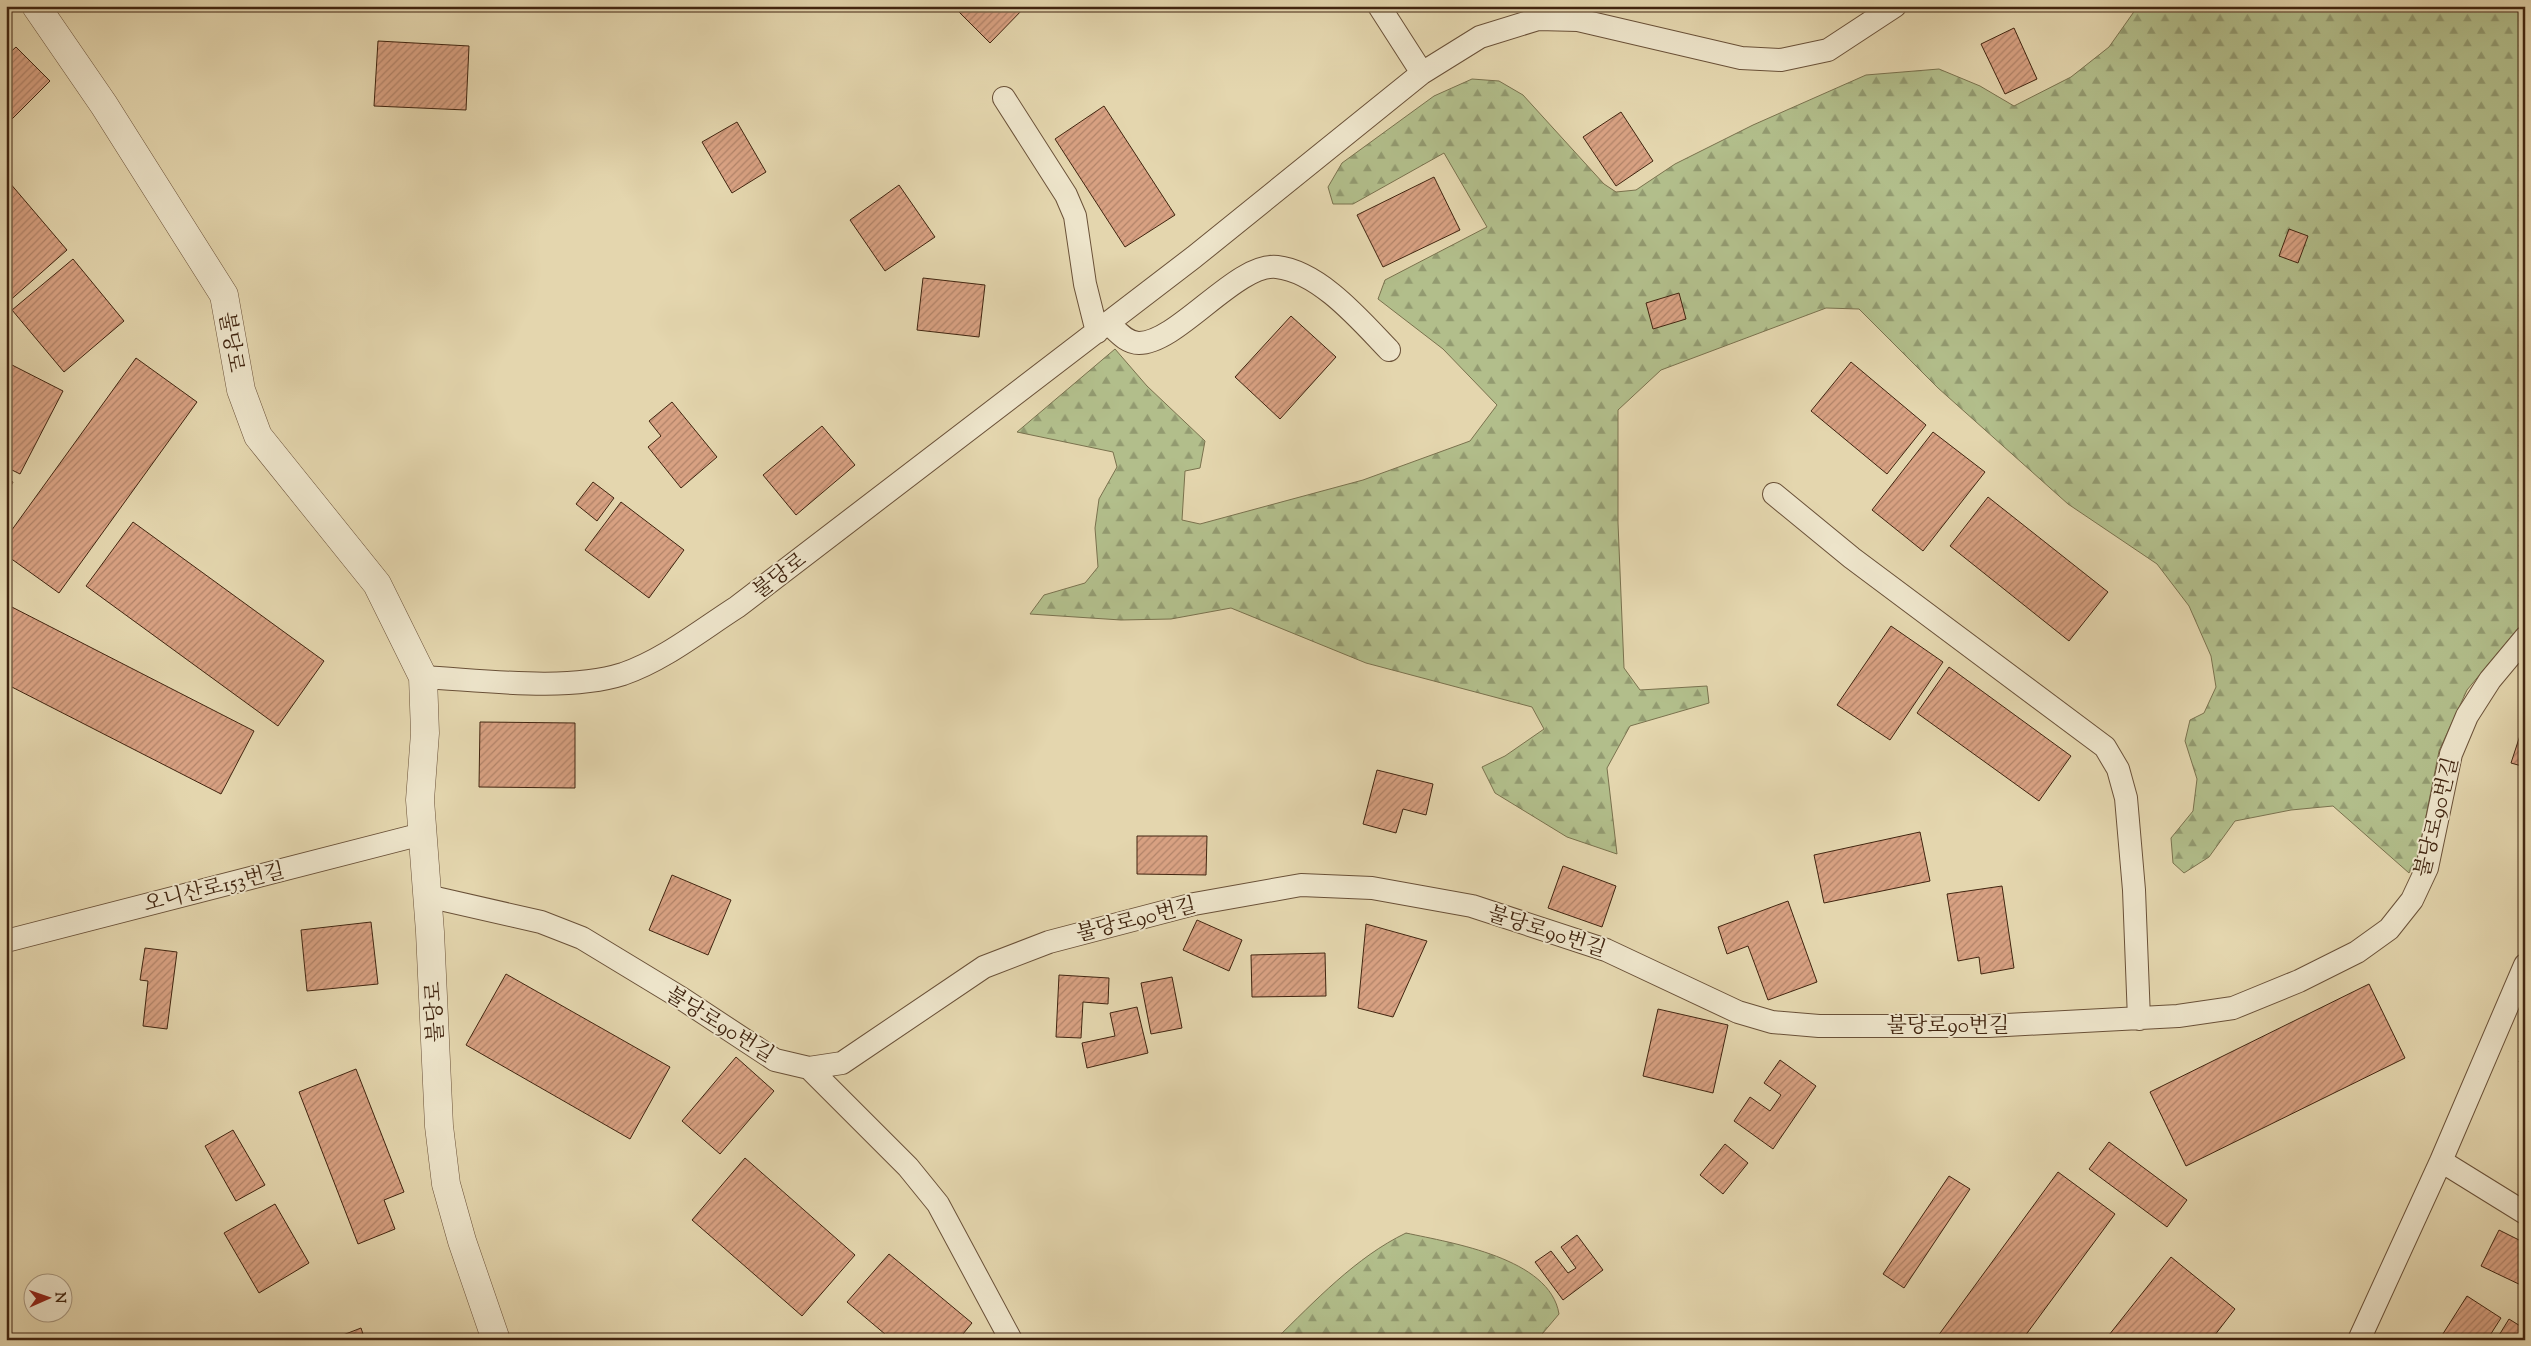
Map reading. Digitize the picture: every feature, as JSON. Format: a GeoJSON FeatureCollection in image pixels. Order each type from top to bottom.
{"type":"FeatureCollection","features":[{"type":"Feature","properties":{"kind":"street","name":"불당로"},"geometry":{"type":"LineString","coordinates":[[36,6],[104,105],[224,296],[240,390],[258,436],[377,584],[423,677],[425,733],[420,800],[439,1126],[446,1184],[462,1240],[496,1340]]}},
{"type":"Feature","properties":{"kind":"lane"},"geometry":{"type":"LineString","coordinates":[[1379,6],[1422,73]]}},
{"type":"Feature","properties":{"kind":"lane","name":"불당로"},"geometry":{"type":"LineString","coordinates":[[423,677],[522,682],[583,682],[623,674],[657,657],[737,607],[1194,258],[1422,73],[1480,37],[1538,19],[1578,20],[1742,58],[1780,60],[1828,50],[1894,6]]}},
{"type":"Feature","properties":{"kind":"lane"},"geometry":{"type":"LineString","coordinates":[[1004,98],[1066,195],[1074,216],[1085,284],[1097,332],[1138,343],[1157,340],[1218,295],[1254,272],[1276,266],[1298,272],[1323,288],[1356,315],[1389,350]]}},
{"type":"Feature","properties":{"kind":"lane"},"geometry":{"type":"LineString","coordinates":[[1774,494],[1900,594],[2105,747],[2118,768],[2126,798],[2134,890],[2139,1019]]}},
{"type":"Feature","properties":{"kind":"lane","name":"불당로90번길"},"geometry":{"type":"LineString","coordinates":[[427,896],[541,922],[582,938],[681,998],[775,1060],[809,1068],[842,1062],[984,967],[1049,942],[1194,904],[1301,885],[1372,888],[1472,906],[1606,950],[1738,1012],[1772,1022],[1820,1026],[1988,1026],[2178,1016],[2233,1008],[2299,981],[2358,952],[2389,930],[2412,900],[2427,868],[2451,754],[2468,716],[2490,680],[2525,638]]}},
{"type":"Feature","properties":{"kind":"lane","name":"오니산로153번길"},"geometry":{"type":"LineString","coordinates":[[6,941],[422,834]]}},
{"type":"Feature","properties":{"kind":"lane"},"geometry":{"type":"LineString","coordinates":[[2358,1340],[2441,1161],[2525,965]]}},
{"type":"Feature","properties":{"kind":"lane"},"geometry":{"type":"LineString","coordinates":[[809,1068],[908,1167],[938,1204],[1011,1340]]}},
{"type":"Feature","properties":{"kind":"lane"},"geometry":{"type":"LineString","coordinates":[[2441,1161],[2525,1213]]}},
{"type":"Feature","properties":{"kind":"green space"},"geometry":{"type":"Polygon","coordinates":[[[2138,6],[2525,6],[2525,620],[2467,690],[2439,751],[2418,856],[2409,873],[2333,806],[2291,810],[2235,821],[2209,857],[2184,873],[2173,863],[2171,838],[2193,811],[2197,779],[2185,741],[2190,720],[2204,713],[2216,687],[2211,656],[2189,606],[2157,564],[2068,504],[1938,388],[1859,309],[1826,308],[1661,370],[1618,410],[1618,523],[1624,668],[1640,690],[1707,686],[1709,703],[1630,726],[1607,768],[1617,854],[1567,837],[1495,793],[1482,767],[1505,756],[1544,729],[1532,707],[1366,663],[1231,608],[1171,619],[1121,620],[1030,614],[1044,595],[1085,583],[1098,567],[1095,528],[1099,499],[1117,467],[1113,452],[1017,432],[1115,349],[1147,386],[1205,441],[1200,468],[1185,471],[1182,520],[1200,524],[1363,480],[1470,441],[1497,405],[1443,349],[1378,299],[1385,280],[1487,227],[1444,153],[1353,204],[1333,204],[1328,187],[1342,163],[1434,96],[1472,79],[1499,81],[1523,95],[1604,184],[1616,192],[1636,190],[1675,164],[1753,125],[1866,75],[1939,69],[1980,86],[2014,106],[2071,77],[2109,47],[2138,6]]]}},
{"type":"Feature","properties":{"kind":"green space"},"geometry":{"type":"Polygon","coordinates":[[[1406,1233],[1472,1248],[1519,1266],[1538,1279],[1552,1295],[1559,1314],[1537,1340],[1275,1340],[1353,1267],[1370,1254],[1406,1233]]]}},
{"type":"Feature","properties":{"kind":"building"},"geometry":{"type":"Polygon","coordinates":[[[953,6],[1026,6],[990,43],[953,6]]]}},
{"type":"Feature","properties":{"kind":"building"},"geometry":{"type":"Polygon","coordinates":[[[2014,28],[2037,79],[2005,94],[1981,44],[2014,28]]]}},
{"type":"Feature","properties":{"kind":"building"},"geometry":{"type":"Polygon","coordinates":[[[378,41],[469,46],[466,110],[374,106],[378,41]]]}},
{"type":"Feature","properties":{"kind":"building"},"geometry":{"type":"Polygon","coordinates":[[[16,47],[50,81],[8,123],[6,56],[16,47]]]}},
{"type":"Feature","properties":{"kind":"building"},"geometry":{"type":"Polygon","coordinates":[[[1104,106],[1175,215],[1125,247],[1055,139],[1104,106]]]}},
{"type":"Feature","properties":{"kind":"building"},"geometry":{"type":"Polygon","coordinates":[[[1621,112],[1653,161],[1616,186],[1583,137],[1621,112]]]}},
{"type":"Feature","properties":{"kind":"building"},"geometry":{"type":"Polygon","coordinates":[[[737,122],[766,172],[732,193],[702,142],[737,122]]]}},
{"type":"Feature","properties":{"kind":"building"},"geometry":{"type":"Polygon","coordinates":[[[1434,177],[1460,230],[1383,267],[1357,215],[1434,177]]]}},
{"type":"Feature","properties":{"kind":"building"},"geometry":{"type":"Polygon","coordinates":[[[9,182],[67,250],[7,303],[6,185],[9,182]]]}},
{"type":"Feature","properties":{"kind":"building"},"geometry":{"type":"Polygon","coordinates":[[[899,185],[935,237],[885,271],[850,220],[899,185]]]}},
{"type":"Feature","properties":{"kind":"building"},"geometry":{"type":"Polygon","coordinates":[[[2289,229],[2308,236],[2298,263],[2279,256],[2289,229]]]}},
{"type":"Feature","properties":{"kind":"building"},"geometry":{"type":"Polygon","coordinates":[[[73,259],[124,321],[64,372],[12,310],[73,259]]]}},
{"type":"Feature","properties":{"kind":"building"},"geometry":{"type":"Polygon","coordinates":[[[923,278],[985,285],[979,337],[917,330],[923,278]]]}},
{"type":"Feature","properties":{"kind":"building"},"geometry":{"type":"Polygon","coordinates":[[[1679,293],[1686,319],[1653,329],[1646,303],[1679,293]]]}},
{"type":"Feature","properties":{"kind":"building"},"geometry":{"type":"Polygon","coordinates":[[[1291,316],[1336,357],[1280,419],[1235,377],[1291,316]]]}},
{"type":"Feature","properties":{"kind":"building"},"geometry":{"type":"Polygon","coordinates":[[[136,358],[197,402],[59,593],[6,555],[6,538],[136,358]]]}},
{"type":"Feature","properties":{"kind":"building"},"geometry":{"type":"Polygon","coordinates":[[[1851,362],[1926,425],[1887,474],[1811,411],[1851,362]]]}},
{"type":"Feature","properties":{"kind":"building"},"geometry":{"type":"Polygon","coordinates":[[[12,365],[63,391],[20,474],[6,467],[6,376],[12,365]]]}},
{"type":"Feature","properties":{"kind":"building"},"geometry":{"type":"Polygon","coordinates":[[[672,402],[717,457],[681,488],[648,447],[661,436],[649,421],[672,402]]]}},
{"type":"Feature","properties":{"kind":"building"},"geometry":{"type":"Polygon","coordinates":[[[822,426],[855,465],[796,515],[763,475],[822,426]]]}},
{"type":"Feature","properties":{"kind":"building"},"geometry":{"type":"Polygon","coordinates":[[[1933,432],[1985,472],[1923,551],[1872,510],[1933,432]]]}},
{"type":"Feature","properties":{"kind":"building"},"geometry":{"type":"Polygon","coordinates":[[[6,478],[13,482],[6,495],[6,478]]]}},
{"type":"Feature","properties":{"kind":"building"},"geometry":{"type":"Polygon","coordinates":[[[593,482],[614,498],[597,521],[576,504],[593,482]]]}},
{"type":"Feature","properties":{"kind":"building"},"geometry":{"type":"Polygon","coordinates":[[[1988,497],[2108,592],[2069,641],[1950,546],[1988,497]]]}},
{"type":"Feature","properties":{"kind":"building"},"geometry":{"type":"Polygon","coordinates":[[[621,502],[684,550],[649,598],[585,550],[621,502]]]}},
{"type":"Feature","properties":{"kind":"building"},"geometry":{"type":"Polygon","coordinates":[[[133,522],[324,661],[278,726],[86,586],[133,522]]]}},
{"type":"Feature","properties":{"kind":"building"},"geometry":{"type":"Polygon","coordinates":[[[6,604],[254,731],[221,794],[6,684],[6,604]]]}},
{"type":"Feature","properties":{"kind":"building"},"geometry":{"type":"Polygon","coordinates":[[[1891,626],[1943,662],[1890,740],[1837,705],[1891,626]]]}},
{"type":"Feature","properties":{"kind":"building"},"geometry":{"type":"Polygon","coordinates":[[[1949,667],[2071,756],[2039,801],[1917,713],[1949,667]]]}},
{"type":"Feature","properties":{"kind":"building"},"geometry":{"type":"Polygon","coordinates":[[[2525,720],[2525,767],[2511,763],[2525,720]]]}},
{"type":"Feature","properties":{"kind":"building"},"geometry":{"type":"Polygon","coordinates":[[[480,722],[575,723],[575,788],[479,787],[480,722]]]}},
{"type":"Feature","properties":{"kind":"building"},"geometry":{"type":"Polygon","coordinates":[[[1377,770],[1433,784],[1426,815],[1403,809],[1396,833],[1363,824],[1377,770]]]}},
{"type":"Feature","properties":{"kind":"building"},"geometry":{"type":"Polygon","coordinates":[[[1920,832],[1930,881],[1824,903],[1814,855],[1920,832]]]}},
{"type":"Feature","properties":{"kind":"building"},"geometry":{"type":"Polygon","coordinates":[[[1137,836],[1207,836],[1206,875],[1137,874],[1137,836]]]}},
{"type":"Feature","properties":{"kind":"building"},"geometry":{"type":"Polygon","coordinates":[[[1563,866],[1616,886],[1602,927],[1548,908],[1563,866]]]}},
{"type":"Feature","properties":{"kind":"building"},"geometry":{"type":"Polygon","coordinates":[[[672,875],[731,900],[708,955],[649,930],[672,875]]]}},
{"type":"Feature","properties":{"kind":"building"},"geometry":{"type":"Polygon","coordinates":[[[2002,886],[2014,968],[1981,974],[1979,957],[1958,961],[1947,894],[2002,886]]]}},
{"type":"Feature","properties":{"kind":"building"},"geometry":{"type":"Polygon","coordinates":[[[1788,901],[1817,982],[1768,1000],[1748,946],[1727,954],[1718,927],[1788,901]]]}},
{"type":"Feature","properties":{"kind":"building"},"geometry":{"type":"Polygon","coordinates":[[[1197,920],[1242,940],[1229,971],[1183,950],[1197,920]]]}},
{"type":"Feature","properties":{"kind":"building"},"geometry":{"type":"Polygon","coordinates":[[[371,922],[378,984],[307,991],[301,930],[371,922]]]}},
{"type":"Feature","properties":{"kind":"building"},"geometry":{"type":"Polygon","coordinates":[[[1366,924],[1427,941],[1393,1017],[1358,1008],[1366,924]]]}},
{"type":"Feature","properties":{"kind":"building"},"geometry":{"type":"Polygon","coordinates":[[[145,948],[177,952],[167,1029],[143,1026],[148,981],[140,980],[145,948]]]}},
{"type":"Feature","properties":{"kind":"building"},"geometry":{"type":"Polygon","coordinates":[[[1325,953],[1326,996],[1252,997],[1251,955],[1325,953]]]}},
{"type":"Feature","properties":{"kind":"building"},"geometry":{"type":"Polygon","coordinates":[[[506,974],[670,1067],[630,1139],[466,1045],[506,974]]]}},
{"type":"Feature","properties":{"kind":"building"},"geometry":{"type":"Polygon","coordinates":[[[1059,975],[1109,978],[1108,1004],[1083,1002],[1081,1038],[1056,1037],[1059,975]]]}},
{"type":"Feature","properties":{"kind":"building"},"geometry":{"type":"Polygon","coordinates":[[[1172,977],[1182,1028],[1151,1034],[1141,983],[1172,977]]]}},
{"type":"Feature","properties":{"kind":"building"},"geometry":{"type":"Polygon","coordinates":[[[2369,984],[2405,1058],[2186,1166],[2150,1092],[2369,984]]]}},
{"type":"Feature","properties":{"kind":"building"},"geometry":{"type":"Polygon","coordinates":[[[1137,1007],[1148,1053],[1087,1068],[1082,1043],[1115,1036],[1110,1013],[1137,1007]]]}},
{"type":"Feature","properties":{"kind":"building"},"geometry":{"type":"Polygon","coordinates":[[[1658,1009],[1728,1025],[1713,1093],[1643,1076],[1658,1009]]]}},
{"type":"Feature","properties":{"kind":"building"},"geometry":{"type":"Polygon","coordinates":[[[2525,1047],[2525,1065],[2519,1062],[2525,1047]]]}},
{"type":"Feature","properties":{"kind":"building"},"geometry":{"type":"Polygon","coordinates":[[[736,1057],[774,1091],[720,1154],[682,1121],[736,1057]]]}},
{"type":"Feature","properties":{"kind":"building"},"geometry":{"type":"Polygon","coordinates":[[[1780,1060],[1816,1086],[1773,1149],[1734,1121],[1750,1097],[1770,1111],[1781,1095],[1764,1083],[1780,1060]]]}},
{"type":"Feature","properties":{"kind":"building"},"geometry":{"type":"Polygon","coordinates":[[[356,1069],[404,1192],[384,1200],[395,1229],[358,1244],[299,1092],[356,1069]]]}},
{"type":"Feature","properties":{"kind":"building"},"geometry":{"type":"Polygon","coordinates":[[[233,1130],[265,1185],[236,1201],[205,1146],[233,1130]]]}},
{"type":"Feature","properties":{"kind":"building"},"geometry":{"type":"Polygon","coordinates":[[[2109,1142],[2187,1200],[2167,1227],[2089,1169],[2109,1142]]]}},
{"type":"Feature","properties":{"kind":"building"},"geometry":{"type":"Polygon","coordinates":[[[1725,1144],[1748,1163],[1723,1194],[1700,1175],[1725,1144]]]}},
{"type":"Feature","properties":{"kind":"building"},"geometry":{"type":"Polygon","coordinates":[[[745,1158],[855,1255],[802,1316],[692,1220],[745,1158]]]}},
{"type":"Feature","properties":{"kind":"building"},"geometry":{"type":"Polygon","coordinates":[[[2058,1172],[2115,1214],[2022,1340],[1935,1340],[2058,1172]]]}},
{"type":"Feature","properties":{"kind":"building"},"geometry":{"type":"Polygon","coordinates":[[[1949,1176],[1970,1189],[1904,1288],[1883,1274],[1949,1176]]]}},
{"type":"Feature","properties":{"kind":"building"},"geometry":{"type":"Polygon","coordinates":[[[275,1204],[309,1263],[259,1293],[224,1233],[275,1204]]]}},
{"type":"Feature","properties":{"kind":"building"},"geometry":{"type":"Polygon","coordinates":[[[2499,1230],[2525,1243],[2525,1287],[2481,1266],[2499,1230]]]}},
{"type":"Feature","properties":{"kind":"building"},"geometry":{"type":"Polygon","coordinates":[[[1577,1235],[1603,1270],[1563,1300],[1535,1262],[1551,1251],[1568,1273],[1576,1268],[1561,1247],[1577,1235]]]}},
{"type":"Feature","properties":{"kind":"building"},"geometry":{"type":"Polygon","coordinates":[[[889,1254],[972,1323],[958,1340],[892,1340],[847,1302],[889,1254]]]}},
{"type":"Feature","properties":{"kind":"building"},"geometry":{"type":"Polygon","coordinates":[[[2171,1257],[2235,1309],[2211,1340],[2105,1340],[2171,1257]]]}},
{"type":"Feature","properties":{"kind":"building"},"geometry":{"type":"Polygon","coordinates":[[[2467,1296],[2501,1318],[2487,1340],[2439,1340],[2467,1296]]]}},
{"type":"Feature","properties":{"kind":"building"},"geometry":{"type":"Polygon","coordinates":[[[2509,1319],[2525,1329],[2525,1340],[2496,1340],[2509,1319]]]}},
{"type":"Feature","properties":{"kind":"building"},"geometry":{"type":"Polygon","coordinates":[[[361,1328],[365,1340],[330,1340],[361,1328]]]}}]}
